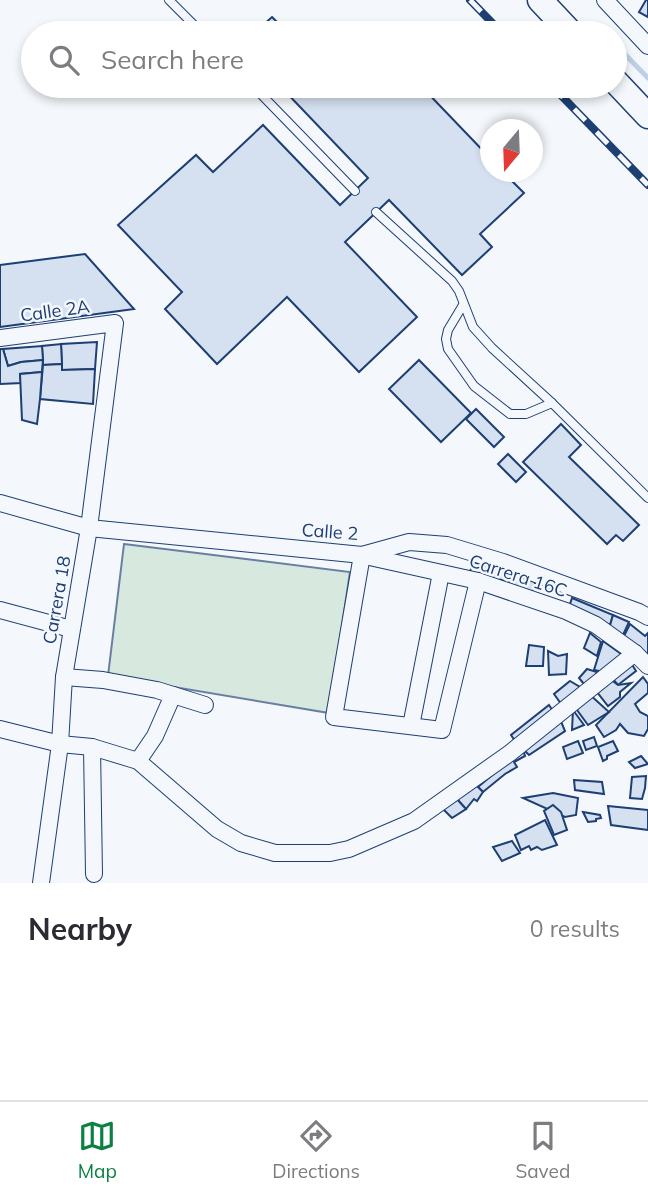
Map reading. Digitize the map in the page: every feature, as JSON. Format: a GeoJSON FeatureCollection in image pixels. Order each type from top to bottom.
{"type":"FeatureCollection","features":[{"type":"Feature","properties":{"kind":"main road"},"geometry":{"type":"LineString","coordinates":[[540,0],[559,21]]}},
{"type":"Feature","properties":{"kind":"main road"},"geometry":{"type":"LineString","coordinates":[[627,94],[648,116]]}},
{"type":"Feature","properties":{"kind":"street"},"geometry":{"type":"LineString","coordinates":[[610,2],[626,21]]}},
{"type":"Feature","properties":{"kind":"street"},"geometry":{"type":"LineString","coordinates":[[627,22],[648,46]]}},
{"type":"Feature","properties":{"kind":"street","name":"Calle 2A"},"geometry":{"type":"LineString","coordinates":[[0,338],[115,323]]}},
{"type":"Feature","properties":{"kind":"street","name":"Carrera 18"},"geometry":{"type":"LineString","coordinates":[[41,883],[60,744],[64,677],[89,528],[115,323]]}},
{"type":"Feature","properties":{"kind":"street","name":"Calle 2"},"geometry":{"type":"LineString","coordinates":[[0,503],[89,528],[362,555],[409,542],[447,545],[503,562],[648,617]]}},
{"type":"Feature","properties":{"kind":"street"},"geometry":{"type":"LineString","coordinates":[[362,555],[334,718],[442,730],[478,581]]}},
{"type":"Feature","properties":{"kind":"street","name":"Carrera 16C"},"geometry":{"type":"LineString","coordinates":[[362,555],[478,581],[566,611],[596,625],[635,653],[648,666]]}},
{"type":"Feature","properties":{"kind":"street"},"geometry":{"type":"LineString","coordinates":[[411,726],[441,573]]}},
{"type":"Feature","properties":{"kind":"street"},"geometry":{"type":"LineString","coordinates":[[0,610],[71,629]]}},
{"type":"Feature","properties":{"kind":"street"},"geometry":{"type":"LineString","coordinates":[[0,729],[60,744],[92,747],[138,761],[217,829],[241,843],[275,853],[330,853],[349,849],[414,821],[510,753],[635,653]]}},
{"type":"Feature","properties":{"kind":"street"},"geometry":{"type":"LineString","coordinates":[[64,677],[103,680],[205,705]]}},
{"type":"Feature","properties":{"kind":"street"},"geometry":{"type":"LineString","coordinates":[[138,761],[155,736],[173,695]]}},
{"type":"Feature","properties":{"kind":"street"},"geometry":{"type":"LineString","coordinates":[[92,747],[94,874]]}},
{"type":"Feature","properties":{"kind":"lane"},"geometry":{"type":"LineString","coordinates":[[169,0],[190,21]]}},
{"type":"Feature","properties":{"kind":"lane"},"geometry":{"type":"LineString","coordinates":[[265,98],[355,191]]}},
{"type":"Feature","properties":{"kind":"lane"},"geometry":{"type":"LineString","coordinates":[[376,212],[452,281],[459,291],[473,327],[492,348],[552,402],[648,498]]}},
{"type":"Feature","properties":{"kind":"lane"},"geometry":{"type":"LineString","coordinates":[[463,305],[448,330],[446,339],[448,349],[474,386],[510,414],[526,414],[552,402]]}},
{"type":"Feature","properties":{"kind":"shaded area"},"geometry":{"type":"Polygon","coordinates":[[[124,544],[350,572],[329,713],[108,676],[124,544]]]}},
{"type":"Feature","properties":{"kind":"building"},"geometry":{"type":"Polygon","coordinates":[[[648,0],[648,17],[639,12],[648,0]]]}},
{"type":"Feature","properties":{"kind":"building"},"geometry":{"type":"Polygon","coordinates":[[[291,98],[432,98],[480,148],[480,182],[513,182],[524,193],[480,234],[492,247],[462,275],[389,200],[345,242],[417,317],[359,372],[287,297],[217,364],[165,309],[182,292],[118,225],[196,155],[213,172],[263,125],[340,205],[368,178],[291,98]]]}},
{"type":"Feature","properties":{"kind":"building"},"geometry":{"type":"Polygon","coordinates":[[[85,254],[134,309],[0,327],[0,265],[85,254]]]}},
{"type":"Feature","properties":{"kind":"building"},"geometry":{"type":"Polygon","coordinates":[[[97,342],[95,369],[62,370],[61,344],[97,342]]]}},
{"type":"Feature","properties":{"kind":"building"},"geometry":{"type":"Polygon","coordinates":[[[61,344],[62,364],[43,365],[42,346],[61,344]]]}},
{"type":"Feature","properties":{"kind":"building"},"geometry":{"type":"Polygon","coordinates":[[[42,346],[43,360],[8,366],[3,349],[42,346]]]}},
{"type":"Feature","properties":{"kind":"building"},"geometry":{"type":"Polygon","coordinates":[[[0,349],[3,349],[8,366],[43,360],[42,372],[20,374],[21,383],[0,384],[0,349]]]}},
{"type":"Feature","properties":{"kind":"building"},"geometry":{"type":"Polygon","coordinates":[[[419,360],[471,413],[441,442],[389,389],[419,360]]]}},
{"type":"Feature","properties":{"kind":"building"},"geometry":{"type":"Polygon","coordinates":[[[62,364],[62,370],[95,369],[93,404],[40,399],[43,365],[62,364]]]}},
{"type":"Feature","properties":{"kind":"building"},"geometry":{"type":"Polygon","coordinates":[[[42,372],[37,424],[22,420],[20,374],[42,372]]]}},
{"type":"Feature","properties":{"kind":"building"},"geometry":{"type":"Polygon","coordinates":[[[476,409],[504,437],[494,447],[466,419],[476,409]]]}},
{"type":"Feature","properties":{"kind":"building"},"geometry":{"type":"Polygon","coordinates":[[[561,424],[581,445],[569,457],[639,525],[623,541],[616,535],[607,544],[523,462],[561,424]]]}},
{"type":"Feature","properties":{"kind":"building"},"geometry":{"type":"Polygon","coordinates":[[[508,454],[526,472],[516,482],[498,464],[508,454]]]}},
{"type":"Feature","properties":{"kind":"building"},"geometry":{"type":"Polygon","coordinates":[[[473,562],[507,571],[505,581],[470,572],[473,562]]]}},
{"type":"Feature","properties":{"kind":"building"},"geometry":{"type":"Polygon","coordinates":[[[512,572],[536,581],[532,592],[508,583],[512,572]]]}},
{"type":"Feature","properties":{"kind":"building"},"geometry":{"type":"Polygon","coordinates":[[[572,598],[613,615],[610,625],[568,610],[572,598]]]}},
{"type":"Feature","properties":{"kind":"building"},"geometry":{"type":"Polygon","coordinates":[[[613,615],[629,622],[623,635],[609,629],[613,615]]]}},
{"type":"Feature","properties":{"kind":"building"},"geometry":{"type":"Polygon","coordinates":[[[630,624],[645,636],[648,633],[648,656],[624,636],[630,624]]]}},
{"type":"Feature","properties":{"kind":"building"},"geometry":{"type":"Polygon","coordinates":[[[590,633],[601,642],[597,656],[584,648],[590,633]]]}},
{"type":"Feature","properties":{"kind":"building"},"geometry":{"type":"Polygon","coordinates":[[[603,641],[624,656],[604,672],[594,670],[603,641]]]}},
{"type":"Feature","properties":{"kind":"building"},"geometry":{"type":"Polygon","coordinates":[[[529,645],[544,647],[543,666],[526,666],[529,645]]]}},
{"type":"Feature","properties":{"kind":"building"},"geometry":{"type":"Polygon","coordinates":[[[548,651],[558,656],[567,654],[566,674],[549,675],[548,651]]]}},
{"type":"Feature","properties":{"kind":"building"},"geometry":{"type":"Polygon","coordinates":[[[631,663],[636,671],[618,685],[612,678],[631,663]]]}},
{"type":"Feature","properties":{"kind":"building"},"geometry":{"type":"Polygon","coordinates":[[[587,669],[597,672],[588,689],[579,678],[587,669]]]}},
{"type":"Feature","properties":{"kind":"building"},"geometry":{"type":"Polygon","coordinates":[[[643,677],[648,684],[648,693],[635,704],[640,712],[648,716],[648,729],[644,736],[628,733],[620,724],[616,730],[604,737],[596,725],[643,677]]]}},
{"type":"Feature","properties":{"kind":"building"},"geometry":{"type":"Polygon","coordinates":[[[610,679],[618,685],[631,683],[620,692],[620,697],[608,706],[597,692],[610,679]]]}},
{"type":"Feature","properties":{"kind":"building"},"geometry":{"type":"Polygon","coordinates":[[[570,681],[585,690],[564,708],[554,694],[570,681]]]}},
{"type":"Feature","properties":{"kind":"building"},"geometry":{"type":"Polygon","coordinates":[[[588,693],[609,712],[588,725],[577,710],[588,693]]]}},
{"type":"Feature","properties":{"kind":"building"},"geometry":{"type":"Polygon","coordinates":[[[549,705],[555,714],[517,744],[511,735],[549,705]]]}},
{"type":"Feature","properties":{"kind":"building"},"geometry":{"type":"Polygon","coordinates":[[[573,710],[584,725],[572,730],[573,710]]]}},
{"type":"Feature","properties":{"kind":"building"},"geometry":{"type":"Polygon","coordinates":[[[560,719],[565,731],[529,755],[523,749],[560,719]]]}},
{"type":"Feature","properties":{"kind":"building"},"geometry":{"type":"Polygon","coordinates":[[[594,737],[597,746],[586,750],[583,741],[594,737]]]}},
{"type":"Feature","properties":{"kind":"building"},"geometry":{"type":"Polygon","coordinates":[[[578,741],[583,753],[567,759],[563,747],[578,741]]]}},
{"type":"Feature","properties":{"kind":"building"},"geometry":{"type":"Polygon","coordinates":[[[613,741],[618,751],[603,761],[598,747],[613,741]]]}},
{"type":"Feature","properties":{"kind":"building"},"geometry":{"type":"Polygon","coordinates":[[[523,749],[525,756],[514,762],[517,767],[483,792],[478,787],[523,749]]]}},
{"type":"Feature","properties":{"kind":"building"},"geometry":{"type":"Polygon","coordinates":[[[641,756],[648,764],[635,768],[629,762],[641,756]]]}},
{"type":"Feature","properties":{"kind":"building"},"geometry":{"type":"Polygon","coordinates":[[[646,776],[642,799],[630,798],[632,777],[646,776]]]}},
{"type":"Feature","properties":{"kind":"building"},"geometry":{"type":"Polygon","coordinates":[[[574,780],[602,782],[604,794],[575,790],[574,780]]]}},
{"type":"Feature","properties":{"kind":"building"},"geometry":{"type":"Polygon","coordinates":[[[475,784],[483,792],[477,801],[474,799],[466,809],[455,797],[475,784]]]}},
{"type":"Feature","properties":{"kind":"building"},"geometry":{"type":"Polygon","coordinates":[[[553,793],[578,798],[576,815],[565,817],[523,798],[553,793]]]}},
{"type":"Feature","properties":{"kind":"building"},"geometry":{"type":"Polygon","coordinates":[[[455,797],[466,809],[452,818],[442,808],[455,797]]]}},
{"type":"Feature","properties":{"kind":"building"},"geometry":{"type":"Polygon","coordinates":[[[553,805],[561,812],[567,830],[554,835],[544,811],[553,805]]]}},
{"type":"Feature","properties":{"kind":"building"},"geometry":{"type":"Polygon","coordinates":[[[608,806],[648,810],[648,830],[611,825],[608,806]]]}},
{"type":"Feature","properties":{"kind":"building"},"geometry":{"type":"Polygon","coordinates":[[[583,812],[600,815],[601,818],[588,822],[583,812]]]}},
{"type":"Feature","properties":{"kind":"building"},"geometry":{"type":"Polygon","coordinates":[[[545,820],[557,845],[542,850],[537,847],[531,850],[529,846],[521,850],[515,835],[545,820]]]}},
{"type":"Feature","properties":{"kind":"building"},"geometry":{"type":"Polygon","coordinates":[[[512,841],[520,853],[502,861],[493,847],[512,841]]]}},
{"type":"Feature","properties":{"kind":"waterway"},"geometry":{"type":"LineString","coordinates":[[627,56],[648,78]]}},
{"type":"Feature","properties":{"kind":"railway"},"geometry":{"type":"LineString","coordinates":[[470,0],[490,21]]}},
{"type":"Feature","properties":{"kind":"railway"},"geometry":{"type":"LineString","coordinates":[[564,98],[648,185]]}}]}
